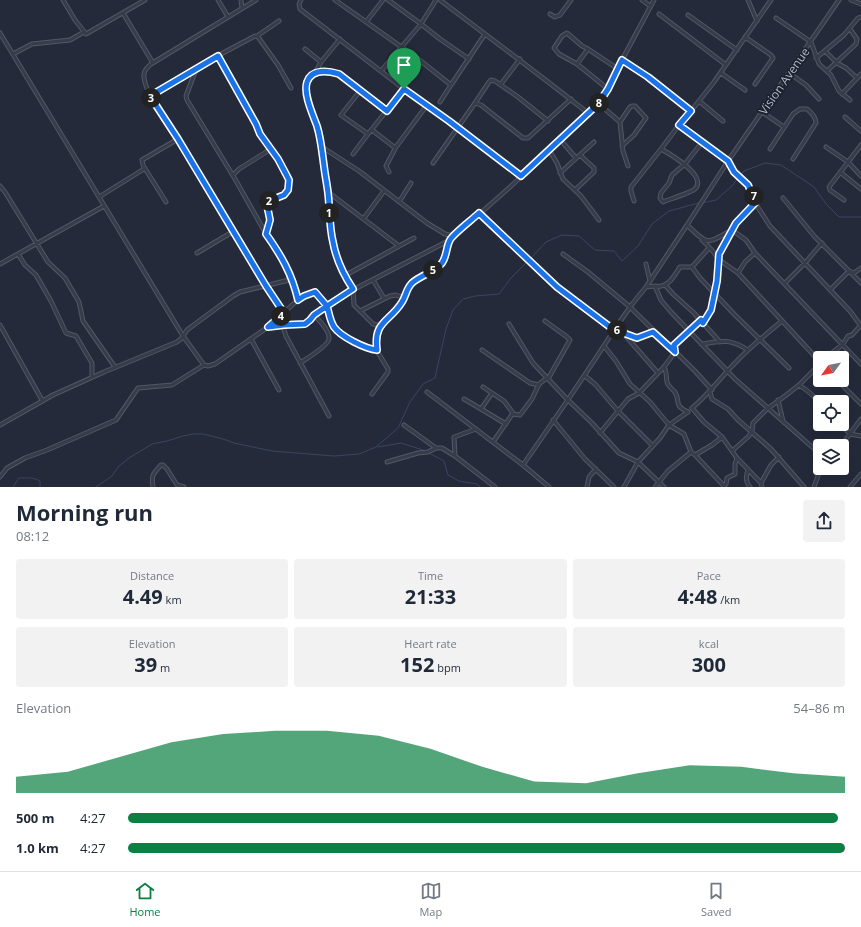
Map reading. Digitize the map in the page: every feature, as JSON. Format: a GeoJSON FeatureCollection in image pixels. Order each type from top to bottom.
{"type":"FeatureCollection","features":[{"type":"Feature","properties":{"kind":"street"},"geometry":{"type":"LineString","coordinates":[[63,0],[84,32]]}},
{"type":"Feature","properties":{"kind":"street"},"geometry":{"type":"LineString","coordinates":[[13,54],[32,44],[70,40],[84,32],[88,33],[145,0]]}},
{"type":"Feature","properties":{"kind":"street"},"geometry":{"type":"LineString","coordinates":[[218,0],[228,16]]}},
{"type":"Feature","properties":{"kind":"street"},"geometry":{"type":"LineString","coordinates":[[241,0],[242,8]]}},
{"type":"Feature","properties":{"kind":"street"},"geometry":{"type":"LineString","coordinates":[[256,0],[153,63],[144,72],[144,78],[150,96],[178,139],[266,286],[284,313]]}},
{"type":"Feature","properties":{"kind":"street"},"geometry":{"type":"LineString","coordinates":[[301,0],[299,4],[300,9],[521,176]]}},
{"type":"Feature","properties":{"kind":"street"},"geometry":{"type":"LineString","coordinates":[[335,0],[452,85]]}},
{"type":"Feature","properties":{"kind":"street"},"geometry":{"type":"LineString","coordinates":[[366,22],[383,0]]}},
{"type":"Feature","properties":{"kind":"street"},"geometry":{"type":"LineString","coordinates":[[388,0],[469,59]]}},
{"type":"Feature","properties":{"kind":"street"},"geometry":{"type":"LineString","coordinates":[[381,71],[421,24],[436,0]]}},
{"type":"Feature","properties":{"kind":"street"},"geometry":{"type":"LineString","coordinates":[[440,0],[500,46],[520,59],[589,114]]}},
{"type":"Feature","properties":{"kind":"street"},"geometry":{"type":"LineString","coordinates":[[550,14],[558,16],[571,0]]}},
{"type":"Feature","properties":{"kind":"street"},"geometry":{"type":"LineString","coordinates":[[642,0],[650,6]]}},
{"type":"Feature","properties":{"kind":"street"},"geometry":{"type":"LineString","coordinates":[[268,327],[305,324],[314,315],[353,289],[450,240],[589,114],[598,104],[608,89],[654,0]]}},
{"type":"Feature","properties":{"kind":"street"},"geometry":{"type":"LineString","coordinates":[[748,0],[757,21]]}},
{"type":"Feature","properties":{"kind":"street"},"geometry":{"type":"LineString","coordinates":[[634,201],[631,187],[721,72],[771,0]]}},
{"type":"Feature","properties":{"kind":"street","name":"Vision Avenue"},"geometry":{"type":"LineString","coordinates":[[523,465],[585,376],[614,330],[646,287],[728,161],[839,0]]}},
{"type":"Feature","properties":{"kind":"street"},"geometry":{"type":"LineString","coordinates":[[851,0],[861,4]]}},
{"type":"Feature","properties":{"kind":"street"},"geometry":{"type":"LineString","coordinates":[[123,13],[153,63]]}},
{"type":"Feature","properties":{"kind":"street"},"geometry":{"type":"LineString","coordinates":[[659,14],[726,65]]}},
{"type":"Feature","properties":{"kind":"street"},"geometry":{"type":"LineString","coordinates":[[688,15],[737,50]]}},
{"type":"Feature","properties":{"kind":"street"},"geometry":{"type":"LineString","coordinates":[[776,18],[811,42],[819,64],[831,75],[842,94],[850,100]]}},
{"type":"Feature","properties":{"kind":"street"},"geometry":{"type":"LineString","coordinates":[[816,58],[860,19]]}},
{"type":"Feature","properties":{"kind":"street"},"geometry":{"type":"LineString","coordinates":[[150,96],[197,67],[257,36],[279,21]]}},
{"type":"Feature","properties":{"kind":"street"},"geometry":{"type":"LineString","coordinates":[[827,71],[856,44],[857,39],[850,29]]}},
{"type":"Feature","properties":{"kind":"street"},"geometry":{"type":"LineString","coordinates":[[0,33],[183,336],[204,364],[208,366],[215,364],[268,327],[298,300],[315,292],[327,306],[331,320],[337,330],[362,346],[377,350]]}},
{"type":"Feature","properties":{"kind":"street"},"geometry":{"type":"LineString","coordinates":[[608,89],[577,64],[558,54],[554,48],[562,36],[567,33],[582,46],[588,48],[618,69]]}},
{"type":"Feature","properties":{"kind":"street"},"geometry":{"type":"LineString","coordinates":[[440,102],[485,34]]}},
{"type":"Feature","properties":{"kind":"street"},"geometry":{"type":"LineString","coordinates":[[257,36],[278,65],[291,88]]}},
{"type":"Feature","properties":{"kind":"street"},"geometry":{"type":"LineString","coordinates":[[745,37],[772,56],[772,60],[755,84]]}},
{"type":"Feature","properties":{"kind":"street"},"geometry":{"type":"LineString","coordinates":[[340,38],[310,78],[307,83],[307,91],[322,147],[328,192],[332,241],[338,263],[344,276],[353,289],[354,304],[373,324],[377,326],[380,325]]}},
{"type":"Feature","properties":{"kind":"street"},"geometry":{"type":"LineString","coordinates":[[577,64],[588,48]]}},
{"type":"Feature","properties":{"kind":"street"},"geometry":{"type":"LineString","coordinates":[[304,49],[321,62]]}},
{"type":"Feature","properties":{"kind":"street"},"geometry":{"type":"LineString","coordinates":[[825,51],[837,63],[846,68],[857,78]]}},
{"type":"Feature","properties":{"kind":"street"},"geometry":{"type":"LineString","coordinates":[[218,56],[256,124],[260,134],[278,159],[289,180],[288,190],[284,195],[269,201],[267,205],[270,220],[266,234]]}},
{"type":"Feature","properties":{"kind":"street"},"geometry":{"type":"LineString","coordinates":[[501,84],[520,59]]}},
{"type":"Feature","properties":{"kind":"street"},"geometry":{"type":"LineString","coordinates":[[622,60],[648,77],[691,111]]}},
{"type":"Feature","properties":{"kind":"street"},"geometry":{"type":"LineString","coordinates":[[197,67],[186,98],[293,279],[298,300]]}},
{"type":"Feature","properties":{"kind":"street"},"geometry":{"type":"LineString","coordinates":[[315,73],[330,71],[339,74],[387,111]]}},
{"type":"Feature","properties":{"kind":"street"},"geometry":{"type":"LineString","coordinates":[[721,72],[745,90]]}},
{"type":"Feature","properties":{"kind":"street"},"geometry":{"type":"LineString","coordinates":[[789,73],[806,85],[819,100]]}},
{"type":"Feature","properties":{"kind":"street"},"geometry":{"type":"LineString","coordinates":[[842,94],[861,74]]}},
{"type":"Feature","properties":{"kind":"street"},"geometry":{"type":"LineString","coordinates":[[433,163],[491,80],[501,84],[548,120]]}},
{"type":"Feature","properties":{"kind":"street"},"geometry":{"type":"LineString","coordinates":[[354,154],[404,89]]}},
{"type":"Feature","properties":{"kind":"street"},"geometry":{"type":"LineString","coordinates":[[360,91],[341,115],[368,134]]}},
{"type":"Feature","properties":{"kind":"street"},"geometry":{"type":"LineString","coordinates":[[475,103],[523,138],[531,137],[571,99]]}},
{"type":"Feature","properties":{"kind":"street"},"geometry":{"type":"LineString","coordinates":[[699,101],[723,121]]}},
{"type":"Feature","properties":{"kind":"street"},"geometry":{"type":"LineString","coordinates":[[598,104],[620,122]]}},
{"type":"Feature","properties":{"kind":"street"},"geometry":{"type":"LineString","coordinates":[[389,172],[386,166],[396,147],[427,106]]}},
{"type":"Feature","properties":{"kind":"street"},"geometry":{"type":"LineString","coordinates":[[622,146],[634,135],[646,118],[635,106],[630,107],[620,122],[622,146],[628,166]]}},
{"type":"Feature","properties":{"kind":"street"},"geometry":{"type":"LineString","coordinates":[[770,149],[793,114],[800,109],[807,109],[814,115],[816,123],[793,159]]}},
{"type":"Feature","properties":{"kind":"street"},"geometry":{"type":"LineString","coordinates":[[762,112],[784,127]]}},
{"type":"Feature","properties":{"kind":"street"},"geometry":{"type":"LineString","coordinates":[[845,117],[861,131]]}},
{"type":"Feature","properties":{"kind":"street"},"geometry":{"type":"LineString","coordinates":[[679,125],[703,141],[728,161],[734,172],[748,185],[764,218],[770,226],[850,311],[861,326],[852,335],[848,336],[843,344],[834,351]]}},
{"type":"Feature","properties":{"kind":"street"},"geometry":{"type":"LineString","coordinates":[[372,130],[396,147]]}},
{"type":"Feature","properties":{"kind":"street"},"geometry":{"type":"LineString","coordinates":[[166,202],[144,167],[142,160],[178,139]]}},
{"type":"Feature","properties":{"kind":"street"},"geometry":{"type":"LineString","coordinates":[[661,149],[685,164],[697,178],[695,188],[663,202],[660,198],[661,193],[669,184],[672,175],[685,164],[703,141]]}},
{"type":"Feature","properties":{"kind":"street"},"geometry":{"type":"LineString","coordinates":[[560,173],[594,142]]}},
{"type":"Feature","properties":{"kind":"street"},"geometry":{"type":"LineString","coordinates":[[564,144],[576,158]]}},
{"type":"Feature","properties":{"kind":"street"},"geometry":{"type":"LineString","coordinates":[[826,146],[848,162],[861,176]]}},
{"type":"Feature","properties":{"kind":"street"},"geometry":{"type":"LineString","coordinates":[[844,200],[830,190],[829,187],[861,146]]}},
{"type":"Feature","properties":{"kind":"street"},"geometry":{"type":"LineString","coordinates":[[322,147],[359,171],[437,230],[454,236]]}},
{"type":"Feature","properties":{"kind":"street"},"geometry":{"type":"LineString","coordinates":[[232,175],[271,149]]}},
{"type":"Feature","properties":{"kind":"street"},"geometry":{"type":"LineString","coordinates":[[549,150],[557,163],[563,179],[575,190],[599,220]]}},
{"type":"Feature","properties":{"kind":"street"},"geometry":{"type":"LineString","coordinates":[[575,190],[594,172],[594,168],[580,155]]}},
{"type":"Feature","properties":{"kind":"street"},"geometry":{"type":"LineString","coordinates":[[99,197],[144,169],[144,167]]}},
{"type":"Feature","properties":{"kind":"street"},"geometry":{"type":"LineString","coordinates":[[840,172],[861,189]]}},
{"type":"Feature","properties":{"kind":"street"},"geometry":{"type":"LineString","coordinates":[[399,202],[411,183]]}},
{"type":"Feature","properties":{"kind":"street"},"geometry":{"type":"LineString","coordinates":[[0,186],[48,262],[65,278],[79,302],[83,321],[116,368]]}},
{"type":"Feature","properties":{"kind":"street"},"geometry":{"type":"LineString","coordinates":[[364,218],[384,191]]}},
{"type":"Feature","properties":{"kind":"street"},"geometry":{"type":"LineString","coordinates":[[328,192],[399,246]]}},
{"type":"Feature","properties":{"kind":"street"},"geometry":{"type":"LineString","coordinates":[[783,198],[815,237],[861,282]]}},
{"type":"Feature","properties":{"kind":"street"},"geometry":{"type":"LineString","coordinates":[[600,433],[628,399],[639,393],[664,366],[675,352],[674,345],[688,331],[702,322],[709,314],[715,294],[719,254],[736,223],[756,202]]}},
{"type":"Feature","properties":{"kind":"street"},"geometry":{"type":"LineString","coordinates":[[0,264],[104,206]]}},
{"type":"Feature","properties":{"kind":"street"},"geometry":{"type":"LineString","coordinates":[[479,213],[557,287],[614,330],[621,330],[626,334],[637,338]]}},
{"type":"Feature","properties":{"kind":"street"},"geometry":{"type":"LineString","coordinates":[[687,225],[702,239],[718,259],[738,273],[813,355]]}},
{"type":"Feature","properties":{"kind":"street"},"geometry":{"type":"LineString","coordinates":[[702,239],[711,241],[732,230]]}},
{"type":"Feature","properties":{"kind":"street"},"geometry":{"type":"LineString","coordinates":[[732,230],[746,240],[755,253],[861,364]]}},
{"type":"Feature","properties":{"kind":"street"},"geometry":{"type":"LineString","coordinates":[[197,253],[234,231]]}},
{"type":"Feature","properties":{"kind":"street"},"geometry":{"type":"LineString","coordinates":[[344,276],[414,238]]}},
{"type":"Feature","properties":{"kind":"street"},"geometry":{"type":"LineString","coordinates":[[372,394],[388,372],[388,367],[377,350],[377,337],[380,325],[398,308],[405,298],[407,289],[413,282],[437,268],[442,262],[446,256],[450,240]]}},
{"type":"Feature","properties":{"kind":"street"},"geometry":{"type":"LineString","coordinates":[[785,283],[822,243]]}},
{"type":"Feature","properties":{"kind":"street"},"geometry":{"type":"LineString","coordinates":[[692,268],[709,248]]}},
{"type":"Feature","properties":{"kind":"street"},"geometry":{"type":"LineString","coordinates":[[738,273],[745,262],[755,253]]}},
{"type":"Feature","properties":{"kind":"street"},"geometry":{"type":"LineString","coordinates":[[18,254],[25,265],[36,275],[51,301],[66,333],[76,336],[84,349],[92,363],[92,377]]}},
{"type":"Feature","properties":{"kind":"street"},"geometry":{"type":"LineString","coordinates":[[563,254],[588,272],[630,307],[653,332],[695,371],[711,392],[712,399],[728,409],[779,457],[804,487]]}},
{"type":"Feature","properties":{"kind":"street"},"geometry":{"type":"LineString","coordinates":[[646,264],[650,281]]}},
{"type":"Feature","properties":{"kind":"street"},"geometry":{"type":"LineString","coordinates":[[646,287],[659,287],[668,284],[680,267],[692,268],[734,314],[789,368]]}},
{"type":"Feature","properties":{"kind":"street"},"geometry":{"type":"LineString","coordinates":[[830,290],[846,274],[851,271],[856,272],[861,268]]}},
{"type":"Feature","properties":{"kind":"street"},"geometry":{"type":"LineString","coordinates":[[0,425],[42,400],[92,377],[176,342],[187,330],[240,292],[293,279]]}},
{"type":"Feature","properties":{"kind":"street"},"geometry":{"type":"LineString","coordinates":[[373,280],[384,298]]}},
{"type":"Feature","properties":{"kind":"street"},"geometry":{"type":"LineString","coordinates":[[665,285],[673,294],[688,306],[720,342]]}},
{"type":"Feature","properties":{"kind":"street"},"geometry":{"type":"LineString","coordinates":[[655,286],[661,300],[688,331],[727,371],[813,448]]}},
{"type":"Feature","properties":{"kind":"street"},"geometry":{"type":"LineString","coordinates":[[360,311],[384,298],[396,295],[405,298]]}},
{"type":"Feature","properties":{"kind":"street"},"geometry":{"type":"LineString","coordinates":[[300,363],[321,348],[329,338],[328,334],[314,315]]}},
{"type":"Feature","properties":{"kind":"street"},"geometry":{"type":"LineString","coordinates":[[624,487],[638,462],[670,425],[711,392],[727,371],[748,350],[782,321]]}},
{"type":"Feature","properties":{"kind":"street"},"geometry":{"type":"LineString","coordinates":[[512,414],[520,415],[532,399],[543,380],[548,378],[570,340],[545,322]]}},
{"type":"Feature","properties":{"kind":"street"},"geometry":{"type":"LineString","coordinates":[[509,324],[533,363],[567,400],[592,423],[618,453],[638,462],[664,487]]}},
{"type":"Feature","properties":{"kind":"street"},"geometry":{"type":"LineString","coordinates":[[0,325],[1,333],[42,400]]}},
{"type":"Feature","properties":{"kind":"street"},"geometry":{"type":"LineString","coordinates":[[284,325],[286,336],[329,416]]}},
{"type":"Feature","properties":{"kind":"street"},"geometry":{"type":"LineString","coordinates":[[621,330],[632,345],[658,373]]}},
{"type":"Feature","properties":{"kind":"street"},"geometry":{"type":"LineString","coordinates":[[632,345],[637,338],[653,332]]}},
{"type":"Feature","properties":{"kind":"street"},"geometry":{"type":"LineString","coordinates":[[251,339],[279,390]]}},
{"type":"Feature","properties":{"kind":"street"},"geometry":{"type":"LineString","coordinates":[[701,344],[734,342],[748,350]]}},
{"type":"Feature","properties":{"kind":"street"},"geometry":{"type":"LineString","coordinates":[[604,346],[616,361],[627,380],[650,402],[670,425],[684,434],[691,452],[724,487],[727,478],[735,474],[735,464],[737,458]]}},
{"type":"Feature","properties":{"kind":"street"},"geometry":{"type":"LineString","coordinates":[[482,350],[530,383],[539,386]]}},
{"type":"Feature","properties":{"kind":"street"},"geometry":{"type":"LineString","coordinates":[[858,360],[861,356]]}},
{"type":"Feature","properties":{"kind":"street"},"geometry":{"type":"LineString","coordinates":[[0,472],[25,458],[116,420],[138,388],[172,384],[204,364]]}},
{"type":"Feature","properties":{"kind":"street"},"geometry":{"type":"LineString","coordinates":[[664,366],[667,382],[676,395],[678,405],[688,412]]}},
{"type":"Feature","properties":{"kind":"street"},"geometry":{"type":"LineString","coordinates":[[732,451],[746,440],[752,432],[753,423],[767,408],[799,385],[813,370]]}},
{"type":"Feature","properties":{"kind":"street"},"geometry":{"type":"LineString","coordinates":[[585,376],[595,384],[618,411],[652,445]]}},
{"type":"Feature","properties":{"kind":"street"},"geometry":{"type":"LineString","coordinates":[[799,385],[809,394],[813,395]]}},
{"type":"Feature","properties":{"kind":"street"},"geometry":{"type":"LineString","coordinates":[[483,387],[504,401],[512,411],[512,414]]}},
{"type":"Feature","properties":{"kind":"street"},"geometry":{"type":"LineString","coordinates":[[844,387],[861,404]]}},
{"type":"Feature","properties":{"kind":"street"},"geometry":{"type":"LineString","coordinates":[[427,392],[523,465],[549,487]]}},
{"type":"Feature","properties":{"kind":"street"},"geometry":{"type":"LineString","coordinates":[[481,409],[492,393]]}},
{"type":"Feature","properties":{"kind":"street"},"geometry":{"type":"LineString","coordinates":[[464,399],[506,424]]}},
{"type":"Feature","properties":{"kind":"street"},"geometry":{"type":"LineString","coordinates":[[778,400],[783,421]]}},
{"type":"Feature","properties":{"kind":"street"},"geometry":{"type":"LineString","coordinates":[[692,408],[704,422],[722,437],[737,458],[760,482],[762,487]]}},
{"type":"Feature","properties":{"kind":"street"},"geometry":{"type":"LineString","coordinates":[[493,442],[512,414]]}},
{"type":"Feature","properties":{"kind":"street"},"geometry":{"type":"LineString","coordinates":[[846,439],[861,419]]}},
{"type":"Feature","properties":{"kind":"street"},"geometry":{"type":"LineString","coordinates":[[553,420],[585,459],[614,487]]}},
{"type":"Feature","properties":{"kind":"street"},"geometry":{"type":"LineString","coordinates":[[404,425],[436,448]]}},
{"type":"Feature","properties":{"kind":"street"},"geometry":{"type":"LineString","coordinates":[[455,456],[454,437],[476,429]]}},
{"type":"Feature","properties":{"kind":"street"},"geometry":{"type":"LineString","coordinates":[[847,431],[850,434],[861,436]]}},
{"type":"Feature","properties":{"kind":"street"},"geometry":{"type":"LineString","coordinates":[[694,455],[712,446],[722,437]]}},
{"type":"Feature","properties":{"kind":"street"},"geometry":{"type":"LineString","coordinates":[[387,462],[428,452],[436,448],[442,448],[455,456],[495,487]]}},
{"type":"Feature","properties":{"kind":"street"},"geometry":{"type":"LineString","coordinates":[[655,487],[668,470],[691,452]]}},
{"type":"Feature","properties":{"kind":"street"},"geometry":{"type":"LineString","coordinates":[[760,482],[771,465],[779,457]]}},
{"type":"Feature","properties":{"kind":"street"},"geometry":{"type":"LineString","coordinates":[[153,487],[153,474],[163,465],[177,485],[184,487]]}},
{"type":"Feature","properties":{"kind":"street"},"geometry":{"type":"LineString","coordinates":[[0,477],[7,468]]}},
{"type":"Feature","properties":{"kind":"street"},"geometry":{"type":"LineString","coordinates":[[587,487],[589,477],[596,469]]}},
{"type":"Feature","properties":{"kind":"street"},"geometry":{"type":"LineString","coordinates":[[748,470],[746,478],[750,487]]}},
{"type":"Feature","properties":{"kind":"street"},"geometry":{"type":"LineString","coordinates":[[850,487],[861,474]]}},
{"type":"Feature","properties":{"kind":"street"},"geometry":{"type":"LineString","coordinates":[[814,487],[818,475]]}},
{"type":"Feature","properties":{"kind":"waterway"},"geometry":{"type":"LineString","coordinates":[[740,176],[744,171],[765,163],[781,165],[814,187],[827,205],[839,217],[861,217]]}},
{"type":"Feature","properties":{"kind":"waterway"},"geometry":{"type":"LineString","coordinates":[[702,203],[716,200],[732,186],[738,178]]}},
{"type":"Feature","properties":{"kind":"waterway"},"geometry":{"type":"LineString","coordinates":[[530,259],[546,242],[562,235],[579,236],[595,250],[614,251],[622,261],[638,246],[652,224],[669,211],[699,203]]}},
{"type":"Feature","properties":{"kind":"waterway"},"geometry":{"type":"LineString","coordinates":[[96,487],[112,476],[118,467],[129,458],[152,444],[193,434],[203,434],[234,443],[272,451],[334,456],[359,454],[376,447],[398,428],[410,402],[423,384],[435,378],[446,329],[453,310],[463,299],[475,296],[499,294],[511,278],[528,261]]}},
{"type":"Feature","properties":{"kind":"waterway"},"geometry":{"type":"LineString","coordinates":[[378,447],[401,443],[423,450]]}},
{"type":"Feature","properties":{"kind":"waterway"},"geometry":{"type":"LineString","coordinates":[[429,453],[444,461],[448,475],[459,481],[477,484],[480,487]]}},
{"type":"Feature","properties":{"kind":"waterway"},"geometry":{"type":"LineString","coordinates":[[13,487],[19,478],[35,479],[40,481],[40,487]]}},
{"type":"Feature","properties":{"kind":"route"},"geometry":{"type":"LineString","coordinates":[[404,89],[387,111],[339,74],[330,71],[315,73],[307,83],[309,103],[322,147],[323,164],[328,192],[332,241],[338,263],[344,276],[353,289],[327,306],[315,292],[310,293],[298,300],[293,279],[266,234],[270,220],[267,205],[269,201],[284,195],[288,190],[289,180],[278,159],[260,134],[256,124],[218,56],[191,70],[150,96],[178,139],[266,286],[284,313],[268,327],[305,324],[314,315],[327,306],[331,320],[337,330],[362,346],[372,350],[377,350],[376,345],[380,325],[398,308],[405,298],[407,289],[410,285],[437,268],[446,256],[450,240],[479,213],[557,287],[614,330],[621,330],[626,334],[637,338],[653,332],[675,352],[674,345],[701,320],[703,323],[711,310],[717,281],[719,254],[736,223],[756,202],[748,185],[738,178],[728,161],[703,141],[679,125],[691,111],[648,77],[622,60],[608,89],[598,104],[521,176],[404,89]]}}]}
